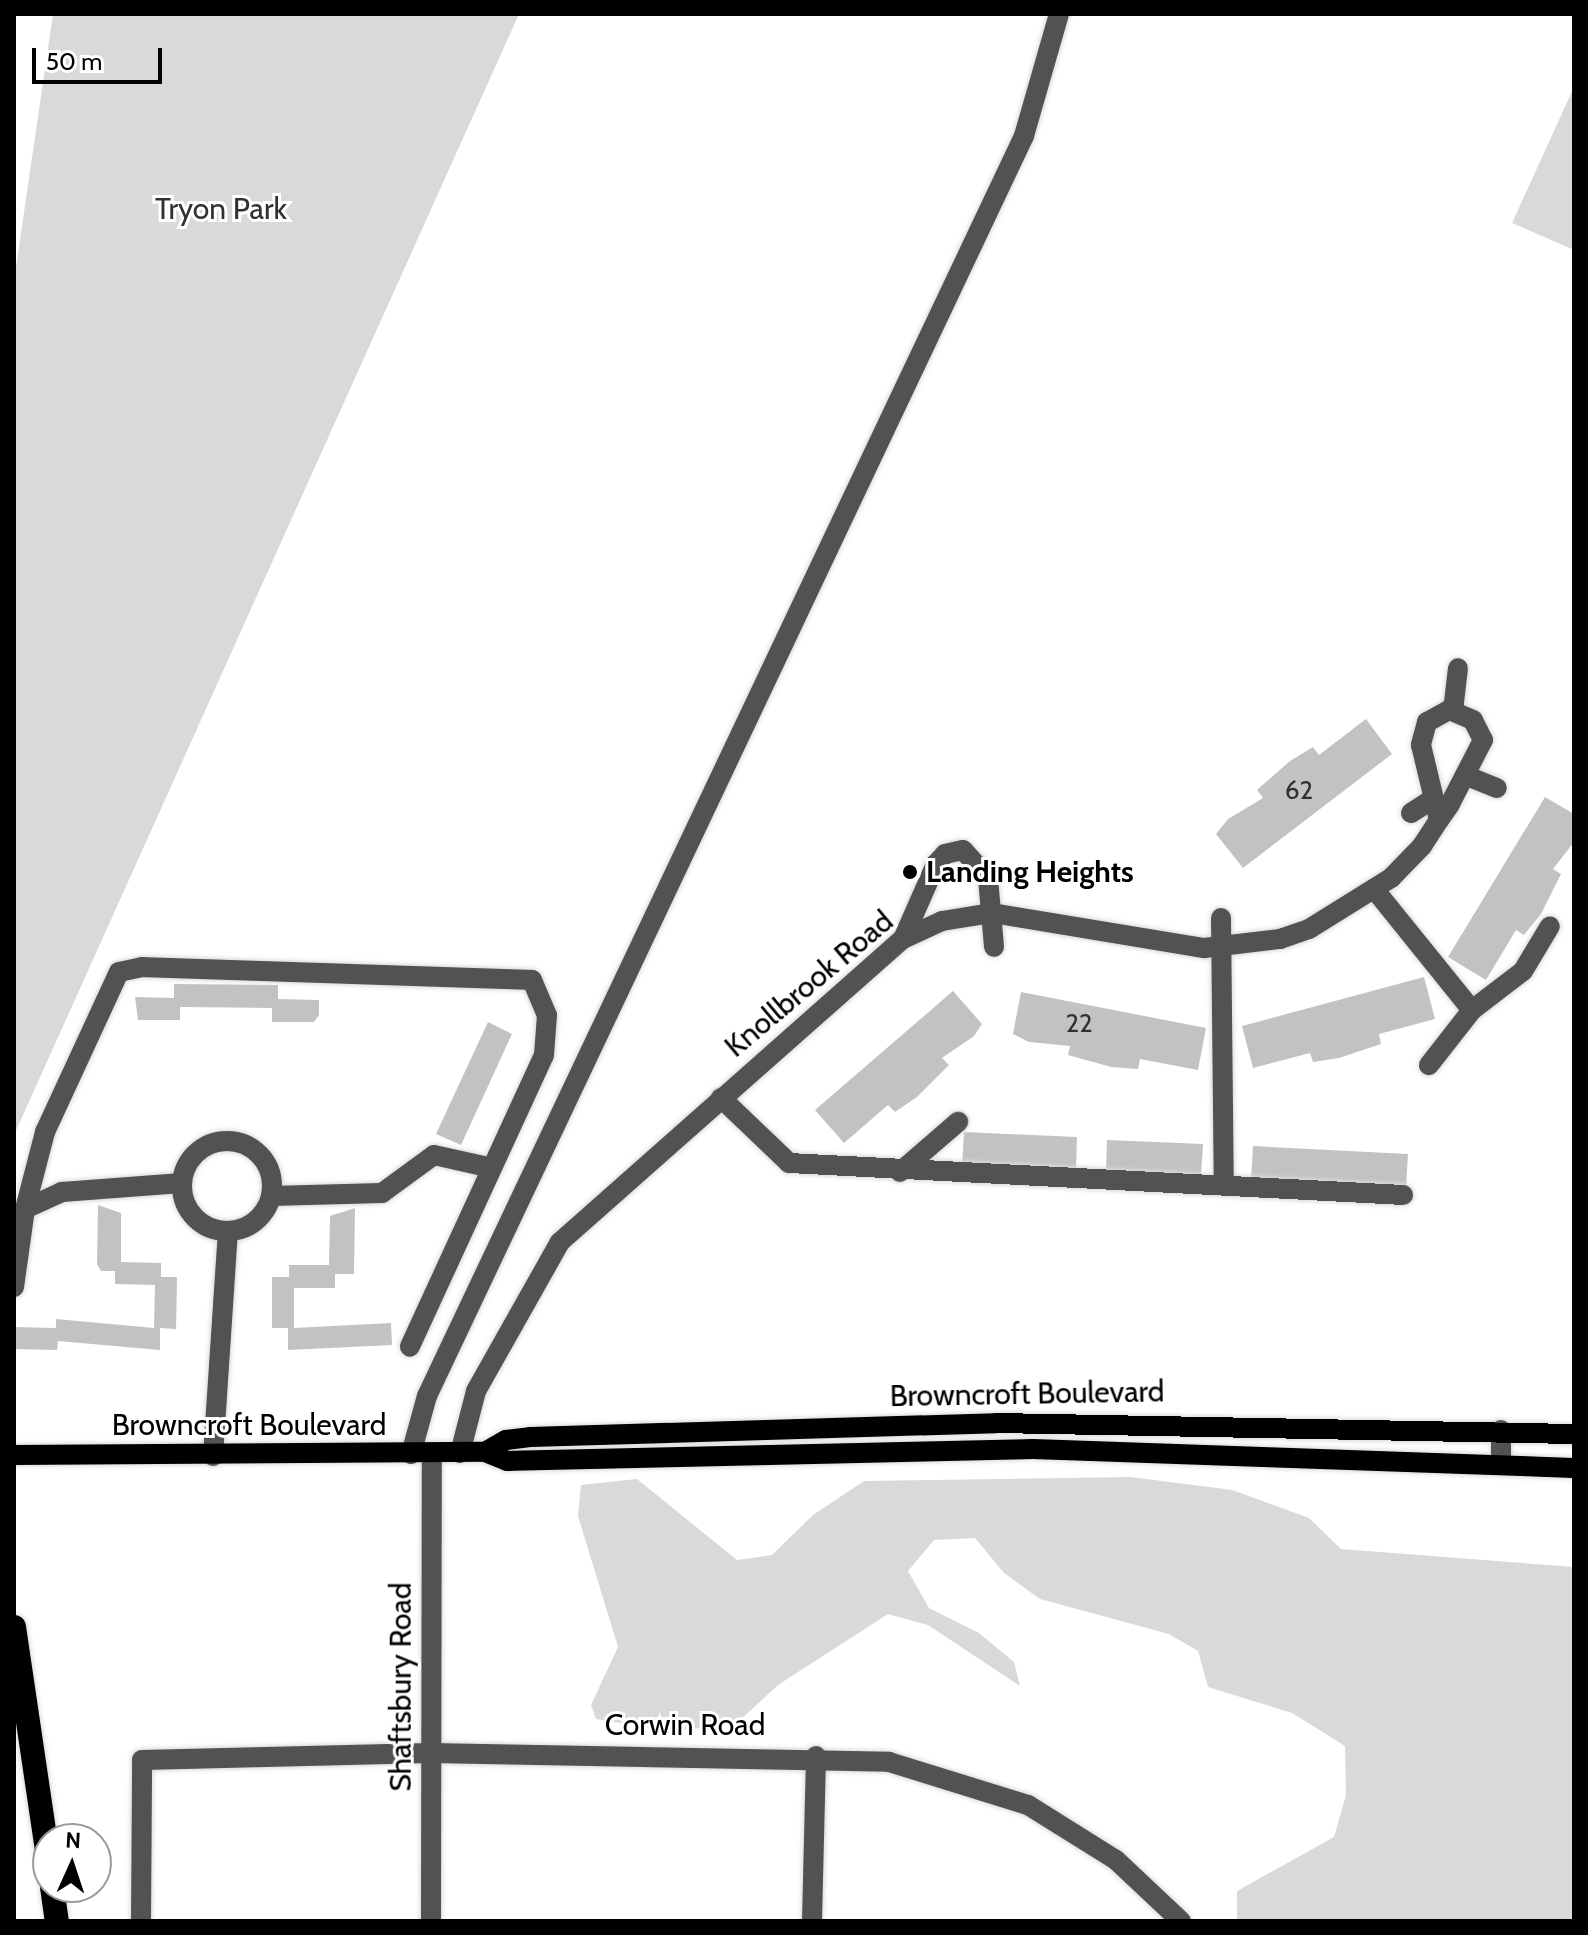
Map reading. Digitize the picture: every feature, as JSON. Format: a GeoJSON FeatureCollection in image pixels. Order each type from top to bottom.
{"type":"FeatureCollection","features":[{"type":"Feature","properties":{"kind":"highway"},"geometry":{"type":"LineString","coordinates":[[14,1627],[43,1823]]}},
{"type":"Feature","properties":{"kind":"main road","name":"Browncroft Boulevard"},"geometry":{"type":"LineString","coordinates":[[14,1455],[460,1453],[485,1452],[518,1438],[1101,1422],[1574,1434]]}},
{"type":"Feature","properties":{"kind":"main road","name":"Browncroft Boulevard"},"geometry":{"type":"LineString","coordinates":[[485,1452],[507,1461],[1033,1449],[1574,1468]]}},
{"type":"Feature","properties":{"kind":"street","name":"Shaftsbury Road"},"geometry":{"type":"LineString","coordinates":[[431,1921],[430,1753],[421,1454],[413,1429],[1024,136],[1059,14]]}},
{"type":"Feature","properties":{"kind":"street"},"geometry":{"type":"LineString","coordinates":[[1439,820],[1422,758],[1423,731],[1438,714],[1453,711],[1458,668]]}},
{"type":"Feature","properties":{"kind":"street","name":"Knollbrook Road"},"geometry":{"type":"LineString","coordinates":[[460,1453],[476,1391],[552,1253],[721,1098],[903,939],[942,921],[992,913],[1160,943],[1221,947],[1309,929],[1375,890],[1403,867],[1439,820],[1467,776],[1483,740],[1473,720],[1453,711]]}},
{"type":"Feature","properties":{"kind":"street"},"geometry":{"type":"LineString","coordinates":[[1467,776],[1497,788]]}},
{"type":"Feature","properties":{"kind":"street"},"geometry":{"type":"LineString","coordinates":[[1411,813],[1434,798]]}},
{"type":"Feature","properties":{"kind":"street"},"geometry":{"type":"LineString","coordinates":[[903,939],[936,864],[953,850],[972,854],[988,878],[994,947]]}},
{"type":"Feature","properties":{"kind":"street"},"geometry":{"type":"LineString","coordinates":[[1375,890],[1472,1010]]}},
{"type":"Feature","properties":{"kind":"street"},"geometry":{"type":"LineString","coordinates":[[1221,918],[1224,1185]]}},
{"type":"Feature","properties":{"kind":"street"},"geometry":{"type":"LineString","coordinates":[[1429,1065],[1472,1010],[1523,971],[1550,926]]}},
{"type":"Feature","properties":{"kind":"street"},"geometry":{"type":"LineString","coordinates":[[14,1287],[25,1209],[45,1132],[119,972],[142,967],[532,980],[547,1015],[544,1055],[410,1347]]}},
{"type":"Feature","properties":{"kind":"street"},"geometry":{"type":"LineString","coordinates":[[721,1098],[789,1163],[900,1172],[1403,1195]]}},
{"type":"Feature","properties":{"kind":"street"},"geometry":{"type":"LineString","coordinates":[[900,1172],[958,1122]]}},
{"type":"Feature","properties":{"kind":"street"},"geometry":{"type":"LineString","coordinates":[[234,1141],[268,1167],[271,1196],[256,1221],[228,1232],[200,1223],[189,1212],[182,1183],[193,1156],[205,1147],[234,1141]]}},
{"type":"Feature","properties":{"kind":"street"},"geometry":{"type":"LineString","coordinates":[[271,1196],[382,1193],[434,1155],[492,1168]]}},
{"type":"Feature","properties":{"kind":"street"},"geometry":{"type":"LineString","coordinates":[[25,1209],[62,1192],[182,1183]]}},
{"type":"Feature","properties":{"kind":"street"},"geometry":{"type":"LineString","coordinates":[[213,1456],[228,1232]]}},
{"type":"Feature","properties":{"kind":"street"},"geometry":{"type":"LineString","coordinates":[[1501,1430],[1501,1465]]}},
{"type":"Feature","properties":{"kind":"street"},"geometry":{"type":"LineString","coordinates":[[648,1433],[649,1457]]}},
{"type":"Feature","properties":{"kind":"street","name":"Corwin Road"},"geometry":{"type":"LineString","coordinates":[[141,1921],[142,1760],[430,1753],[816,1756],[889,1762],[1028,1805],[1116,1860],[1181,1921]]}},
{"type":"Feature","properties":{"kind":"street"},"geometry":{"type":"LineString","coordinates":[[812,1921],[816,1756]]}},
{"type":"Feature","properties":{"kind":"green space","name":"Tryon Park"},"geometry":{"type":"Polygon","coordinates":[[[53,14],[519,14],[14,1135],[14,281],[53,14]]]}},
{"type":"Feature","properties":{"kind":"green space"},"geometry":{"type":"Polygon","coordinates":[[[1574,87],[1574,250],[1512,223],[1574,87]]]}},
{"type":"Feature","properties":{"kind":"green space"},"geometry":{"type":"Polygon","coordinates":[[[1131,1477],[1232,1490],[1309,1518],[1341,1549],[1574,1567],[1574,1921],[1237,1921],[1237,1891],[1334,1837],[1346,1795],[1345,1746],[1292,1713],[1208,1687],[1198,1651],[1169,1634],[1040,1599],[1004,1573],[975,1538],[934,1540],[908,1571],[929,1608],[979,1633],[1014,1662],[1020,1686],[928,1625],[888,1614],[778,1685],[736,1724],[673,1731],[596,1719],[591,1705],[618,1647],[578,1516],[581,1485],[637,1479],[737,1560],[772,1555],[813,1515],[864,1481],[1131,1477]]]}},
{"type":"Feature","properties":{"kind":"building"},"geometry":{"type":"Polygon","coordinates":[[[1366,719],[1392,754],[1243,868],[1216,834],[1228,819],[1263,798],[1257,790],[1290,761],[1313,747],[1319,755],[1366,719]]]}},
{"type":"Feature","properties":{"kind":"building"},"geometry":{"type":"Polygon","coordinates":[[[1545,797],[1574,814],[1574,842],[1553,869],[1561,874],[1541,914],[1524,935],[1516,930],[1486,980],[1448,957],[1545,797]]]}},
{"type":"Feature","properties":{"kind":"building"},"geometry":{"type":"Polygon","coordinates":[[[1424,977],[1435,1019],[1379,1034],[1381,1044],[1339,1058],[1313,1062],[1310,1053],[1253,1068],[1242,1026],[1424,977]]]}},
{"type":"Feature","properties":{"kind":"building"},"geometry":{"type":"Polygon","coordinates":[[[174,984],[278,985],[278,999],[319,1000],[319,1015],[314,1022],[272,1022],[272,1008],[180,1007],[180,1020],[138,1020],[135,997],[174,998],[174,984]]]}},
{"type":"Feature","properties":{"kind":"building"},"geometry":{"type":"Polygon","coordinates":[[[953,991],[982,1024],[974,1036],[942,1058],[949,1065],[917,1097],[895,1112],[888,1105],[844,1143],[815,1110],[953,991]]]}},
{"type":"Feature","properties":{"kind":"building"},"geometry":{"type":"Polygon","coordinates":[[[1021,992],[1206,1028],[1198,1070],[1140,1059],[1138,1069],[1111,1067],[1068,1055],[1070,1046],[1029,1042],[1013,1034],[1021,992]]]}},
{"type":"Feature","properties":{"kind":"building"},"geometry":{"type":"Polygon","coordinates":[[[488,1022],[512,1034],[461,1145],[436,1134],[488,1022]]]}},
{"type":"Feature","properties":{"kind":"building"},"geometry":{"type":"Polygon","coordinates":[[[964,1132],[1077,1137],[1076,1170],[962,1165],[964,1132]]]}},
{"type":"Feature","properties":{"kind":"building"},"geometry":{"type":"Polygon","coordinates":[[[1107,1140],[1203,1144],[1201,1175],[1106,1171],[1107,1140]]]}},
{"type":"Feature","properties":{"kind":"building"},"geometry":{"type":"Polygon","coordinates":[[[1253,1146],[1408,1154],[1406,1188],[1251,1180],[1253,1146]]]}},
{"type":"Feature","properties":{"kind":"building"},"geometry":{"type":"Polygon","coordinates":[[[98,1205],[121,1213],[121,1262],[161,1263],[161,1277],[177,1277],[176,1329],[160,1328],[160,1350],[58,1341],[57,1350],[14,1349],[14,1327],[56,1328],[56,1319],[154,1328],[155,1285],[115,1284],[115,1271],[101,1271],[97,1264],[98,1205]]]}},
{"type":"Feature","properties":{"kind":"building"},"geometry":{"type":"Polygon","coordinates":[[[355,1208],[354,1274],[335,1274],[335,1288],[294,1288],[294,1328],[391,1323],[392,1345],[288,1350],[288,1328],[272,1328],[272,1277],[289,1277],[289,1265],[329,1265],[330,1216],[355,1208]]]}},
{"type":"Feature","properties":{"kind":"place","name":"Landing Heights"},"geometry":{"type":"Point","coordinates":[910,872]}}]}
